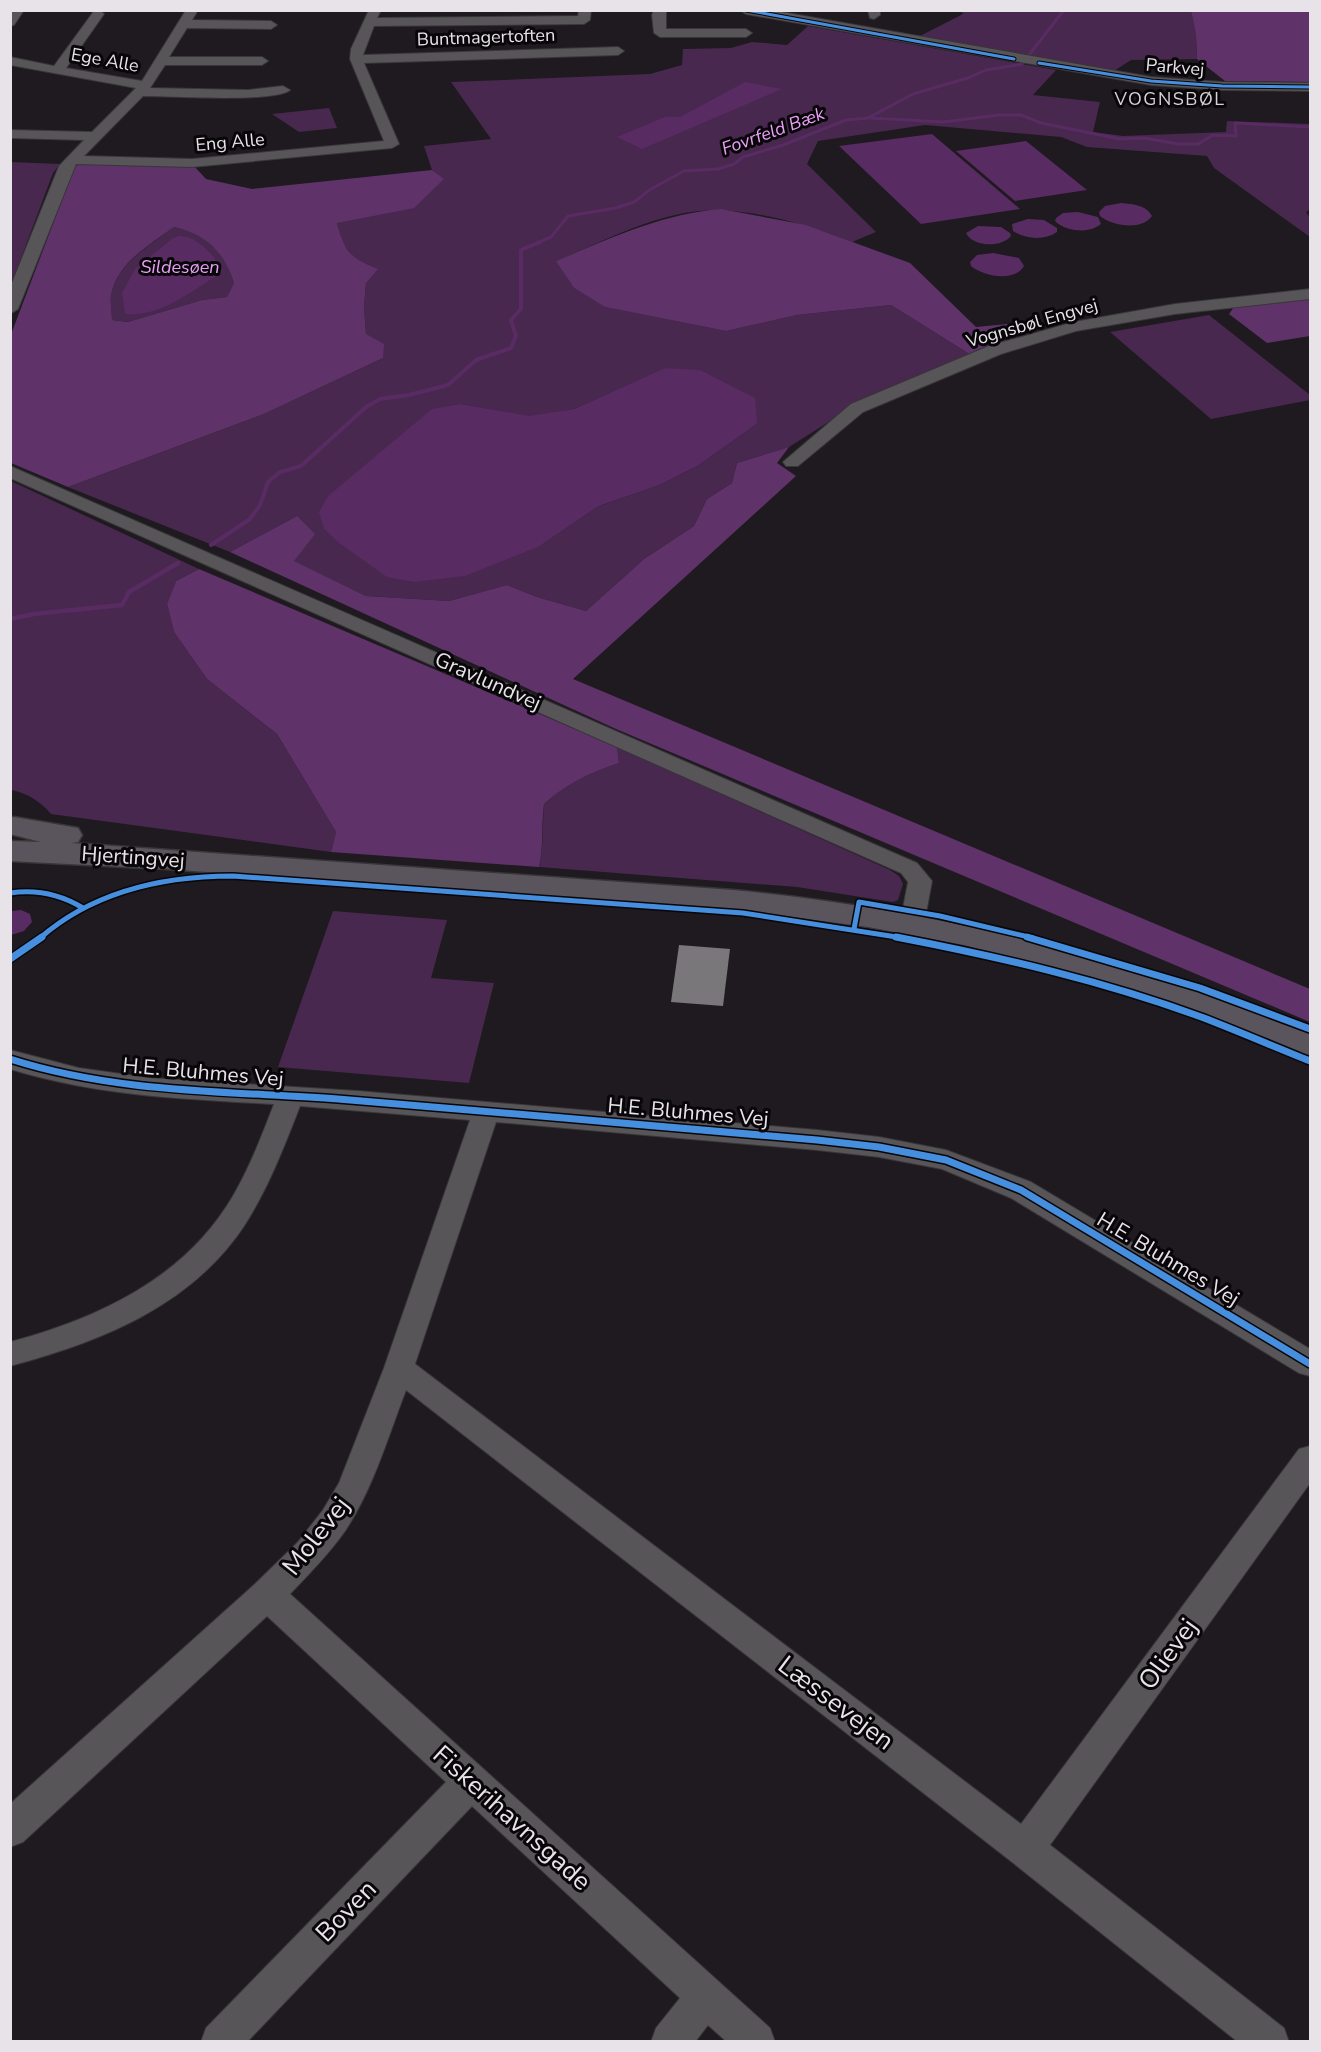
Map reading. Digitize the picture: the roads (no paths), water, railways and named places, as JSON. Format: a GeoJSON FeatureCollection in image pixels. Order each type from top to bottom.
{"type":"FeatureCollection","features":[{"type":"Feature","properties":{"kind":"main road","name":"Hjertingvej"},"geometry":{"type":"LineString","coordinates":[[12,833],[38,851],[753,902],[912,924],[995,941],[1168,992],[1245,1018],[1311,1046]]}},
{"type":"Feature","properties":{"kind":"street"},"geometry":{"type":"LineString","coordinates":[[10,22],[18,10]]}},
{"type":"Feature","properties":{"kind":"street"},"geometry":{"type":"LineString","coordinates":[[10,309],[69,163],[142,89],[192,10]]}},
{"type":"Feature","properties":{"kind":"street"},"geometry":{"type":"LineString","coordinates":[[356,58],[357,49],[372,16],[584,20],[585,10]]}},
{"type":"Feature","properties":{"kind":"street"},"geometry":{"type":"LineString","coordinates":[[660,10],[658,15],[660,33],[746,33]]}},
{"type":"Feature","properties":{"kind":"street","name":"Parkvej"},"geometry":{"type":"LineString","coordinates":[[746,10],[1151,81],[1217,86],[1311,87]]}},
{"type":"Feature","properties":{"kind":"street"},"geometry":{"type":"LineString","coordinates":[[809,22],[822,10]]}},
{"type":"Feature","properties":{"kind":"street","name":"Ege Alle"},"geometry":{"type":"LineString","coordinates":[[82,14],[115,14]]}},
{"type":"Feature","properties":{"kind":"street","name":"Ege Alle"},"geometry":{"type":"LineString","coordinates":[[58,70],[98,14]]}},
{"type":"Feature","properties":{"kind":"street"},"geometry":{"type":"LineString","coordinates":[[183,24],[271,25]]}},
{"type":"Feature","properties":{"kind":"street","name":"Buntmagertoften"},"geometry":{"type":"LineString","coordinates":[[356,58],[618,51]]}},
{"type":"Feature","properties":{"kind":"street","name":"Eng Alle"},"geometry":{"type":"LineString","coordinates":[[69,163],[192,163],[392,144],[356,58]]}},
{"type":"Feature","properties":{"kind":"street","name":"Ege Alle"},"geometry":{"type":"LineString","coordinates":[[10,61],[142,89],[227,94],[283,90]]}},
{"type":"Feature","properties":{"kind":"street"},"geometry":{"type":"LineString","coordinates":[[160,61],[262,61]]}},
{"type":"Feature","properties":{"kind":"street"},"geometry":{"type":"LineString","coordinates":[[212,111],[227,94]]}},
{"type":"Feature","properties":{"kind":"street"},"geometry":{"type":"LineString","coordinates":[[10,134],[96,136]]}},
{"type":"Feature","properties":{"kind":"street"},"geometry":{"type":"LineString","coordinates":[[10,259],[30,258]]}},
{"type":"Feature","properties":{"kind":"street","name":"Vognsbøl Engvej"},"geometry":{"type":"LineString","coordinates":[[792,462],[856,408],[995,350],[1074,327],[1163,311],[1311,294]]}},
{"type":"Feature","properties":{"kind":"street","name":"Gravlundvej"},"geometry":{"type":"LineString","coordinates":[[10,471],[909,868],[920,881],[912,924]]}},
{"type":"Feature","properties":{"kind":"street","name":"H.E. Bluhmes Vej"},"geometry":{"type":"LineString","coordinates":[[10,1059],[70,1076],[150,1087],[291,1096],[827,1141],[879,1147],[946,1160],[1021,1190],[1311,1364]]}},
{"type":"Feature","properties":{"kind":"street"},"geometry":{"type":"LineString","coordinates":[[10,1354],[56,1343],[111,1321],[159,1292],[200,1259],[232,1222],[257,1179],[291,1096]]}},
{"type":"Feature","properties":{"kind":"street","name":"Molevej"},"geometry":{"type":"LineString","coordinates":[[10,1829],[267,1595],[309,1552],[334,1520],[352,1489],[399,1368],[486,1112]]}},
{"type":"Feature","properties":{"kind":"street","name":"Læssevejen"},"geometry":{"type":"LineString","coordinates":[[399,1368],[1025,1849],[1270,2042]]}},
{"type":"Feature","properties":{"kind":"street","name":"Olievej"},"geometry":{"type":"LineString","coordinates":[[1025,1849],[1311,1459]]}},
{"type":"Feature","properties":{"kind":"street","name":"Fiskerihavnsgade"},"geometry":{"type":"LineString","coordinates":[[267,1595],[756,2042]]}},
{"type":"Feature","properties":{"kind":"street","name":"Boven"},"geometry":{"type":"LineString","coordinates":[[220,2042],[472,1781]]}},
{"type":"Feature","properties":{"kind":"street"},"geometry":{"type":"LineString","coordinates":[[670,2042],[706,1997]]}},
{"type":"Feature","properties":{"kind":"water"},"geometry":{"type":"Polygon","coordinates":[[[745,82],[782,89],[642,149],[617,137],[665,117],[680,117],[745,82]]]}},
{"type":"Feature","properties":{"kind":"water"},"geometry":{"type":"Polygon","coordinates":[[[932,134],[1020,209],[921,224],[839,146],[932,134]]]}},
{"type":"Feature","properties":{"kind":"water"},"geometry":{"type":"Polygon","coordinates":[[[1026,141],[1087,190],[1015,201],[956,151],[1026,141]]]}},
{"type":"Feature","properties":{"kind":"water"},"geometry":{"type":"Polygon","coordinates":[[[1121,203],[1143,207],[1152,216],[1141,224],[1127,225],[1112,222],[1100,216],[1099,212],[1105,206],[1121,203]]]}},
{"type":"Feature","properties":{"kind":"water"},"geometry":{"type":"Polygon","coordinates":[[[1078,212],[1098,217],[1101,224],[1090,229],[1078,230],[1065,228],[1055,221],[1063,213],[1078,212]]]}},
{"type":"Feature","properties":{"kind":"water"},"geometry":{"type":"Polygon","coordinates":[[[1028,219],[1044,220],[1057,228],[1057,232],[1046,237],[1035,238],[1013,231],[1012,224],[1028,219]]]}},
{"type":"Feature","properties":{"kind":"water"},"geometry":{"type":"Polygon","coordinates":[[[978,226],[1001,227],[1011,236],[1001,243],[981,243],[970,238],[966,233],[978,226]]]}},
{"type":"Feature","properties":{"kind":"water","name":"Sildesøen"},"geometry":{"type":"Polygon","coordinates":[[[179,236],[192,239],[203,246],[222,267],[221,273],[163,307],[150,312],[125,314],[122,293],[135,269],[173,238],[179,236]]]}},
{"type":"Feature","properties":{"kind":"water"},"geometry":{"type":"Polygon","coordinates":[[[993,253],[1019,258],[1024,266],[1014,274],[999,276],[984,273],[971,266],[970,262],[977,255],[993,253]]]}},
{"type":"Feature","properties":{"kind":"water"},"geometry":{"type":"Polygon","coordinates":[[[665,368],[700,370],[755,398],[757,424],[699,465],[660,485],[599,506],[540,546],[465,576],[414,582],[387,577],[338,542],[324,529],[319,512],[328,496],[432,409],[461,404],[529,416],[574,409],[665,368]]]}},
{"type":"Feature","properties":{"kind":"water"},"geometry":{"type":"Polygon","coordinates":[[[21,910],[30,914],[32,922],[24,931],[11,935],[11,911],[21,910]]]}},
{"type":"Feature","properties":{"kind":"waterway","name":"Fovrfeld Bæk"},"geometry":{"type":"LineString","coordinates":[[537,243],[551,237],[568,216],[616,208],[634,202],[651,189],[684,171],[718,169],[734,164],[743,157],[783,145],[846,120],[868,118],[913,94],[968,78],[986,70],[1022,64],[1064,10]]}},
{"type":"Feature","properties":{"kind":"waterway"},"geometry":{"type":"LineString","coordinates":[[870,118],[943,122],[999,115],[1021,115],[1041,123],[1120,139],[1144,138],[1178,144],[1198,144],[1213,135],[1236,136],[1235,123],[1310,127]]}},
{"type":"Feature","properties":{"kind":"waterway","name":"Fovrfeld Bæk"},"geometry":{"type":"LineString","coordinates":[[211,545],[250,519],[260,505],[268,482],[280,472],[301,466],[366,407],[380,399],[409,395],[448,385],[476,360],[511,348],[516,336],[511,320],[521,309],[521,250],[540,242]]}},
{"type":"Feature","properties":{"kind":"waterway","name":"Fovrfeld Bæk"},"geometry":{"type":"LineString","coordinates":[[10,619],[34,614],[122,605],[129,592],[178,563]]}},
{"type":"Feature","properties":{"kind":"district","name":"VOGNSBØL"},"geometry":{"type":"Point","coordinates":[1170,99]}}]}
